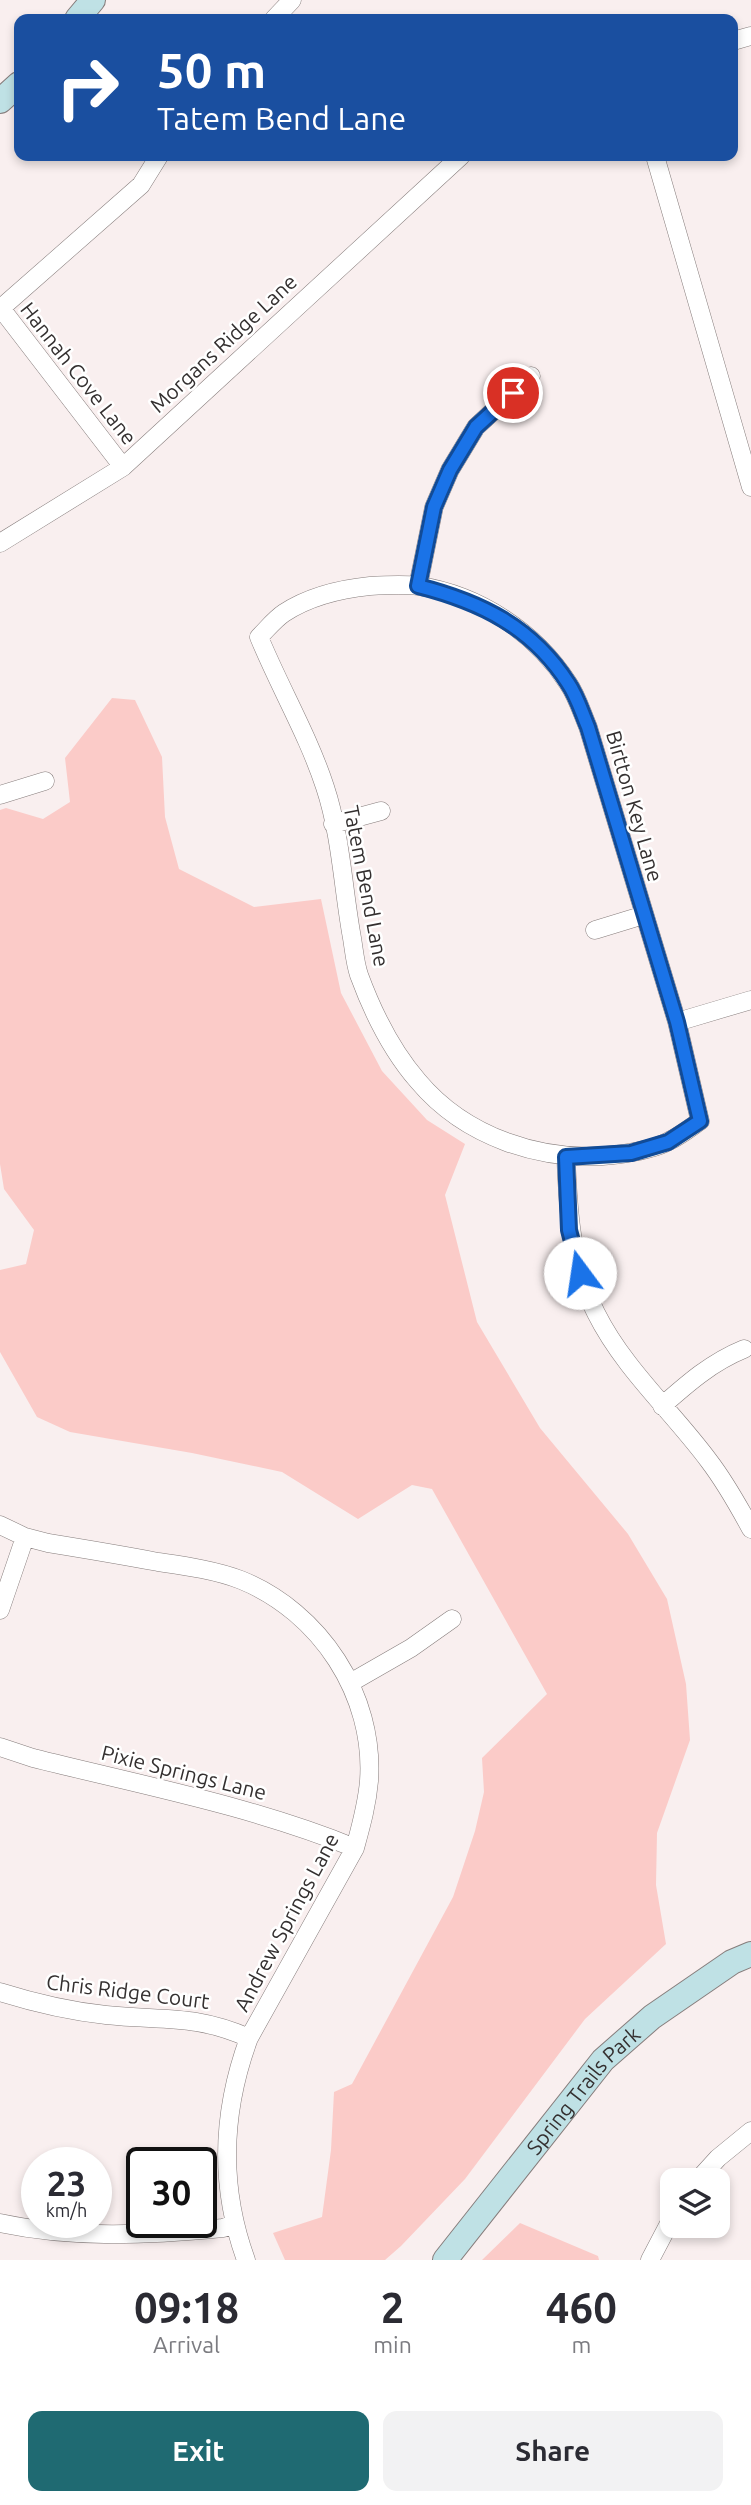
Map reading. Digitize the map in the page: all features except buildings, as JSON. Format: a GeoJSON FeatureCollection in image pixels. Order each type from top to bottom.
{"type":"FeatureCollection","features":[{"type":"Feature","properties":{"kind":"street"},"geometry":{"type":"LineString","coordinates":[[81,14],[93,0]]}},
{"type":"Feature","properties":{"kind":"street"},"geometry":{"type":"LineString","coordinates":[[279,14],[292,0]]}},
{"type":"Feature","properties":{"kind":"street"},"geometry":{"type":"LineString","coordinates":[[0,101],[14,88]]}},
{"type":"Feature","properties":{"kind":"street"},"geometry":{"type":"LineString","coordinates":[[0,308],[141,185],[156,161]]}},
{"type":"Feature","properties":{"kind":"street","name":"Morgans Ridge Lane"},"geometry":{"type":"LineString","coordinates":[[0,543],[123,467],[456,161]]}},
{"type":"Feature","properties":{"kind":"street"},"geometry":{"type":"LineString","coordinates":[[656,161],[751,487]]}},
{"type":"Feature","properties":{"kind":"street","name":"Hannah Cove Lane"},"geometry":{"type":"LineString","coordinates":[[0,308],[123,467]]}},
{"type":"Feature","properties":{"kind":"street"},"geometry":{"type":"LineString","coordinates":[[418,586],[434,507],[450,470],[476,427],[531,376]]}},
{"type":"Feature","properties":{"kind":"street","name":"Birtton Key Lane"},"geometry":{"type":"LineString","coordinates":[[259,637],[283,614],[339,589],[418,586],[466,600],[506,619],[548,657],[569,684],[588,727],[677,1022],[700,1121]]}},
{"type":"Feature","properties":{"kind":"street","name":"Tatem Bend Lane"},"geometry":{"type":"LineString","coordinates":[[259,637],[272,669],[294,708],[326,790],[358,972],[393,1049],[419,1083],[447,1108],[478,1130],[512,1144],[566,1157],[631,1153],[668,1142],[700,1121]]}},
{"type":"Feature","properties":{"kind":"street"},"geometry":{"type":"LineString","coordinates":[[0,795],[45,781]]}},
{"type":"Feature","properties":{"kind":"street"},"geometry":{"type":"LineString","coordinates":[[333,824],[381,811]]}},
{"type":"Feature","properties":{"kind":"street"},"geometry":{"type":"LineString","coordinates":[[594,930],[644,915]]}},
{"type":"Feature","properties":{"kind":"street"},"geometry":{"type":"LineString","coordinates":[[677,1022],[751,1000]]}},
{"type":"Feature","properties":{"kind":"street"},"geometry":{"type":"LineString","coordinates":[[566,1157],[569,1230],[580,1273],[596,1313],[622,1355],[709,1460],[751,1529]]}},
{"type":"Feature","properties":{"kind":"street"},"geometry":{"type":"LineString","coordinates":[[662,1406],[702,1371],[725,1356],[744,1349]]}},
{"type":"Feature","properties":{"kind":"street","name":"Andrew Springs Lane"},"geometry":{"type":"LineString","coordinates":[[0,1525],[25,1537],[48,1543],[204,1570],[239,1579],[273,1596],[303,1619],[333,1652],[350,1683],[360,1710],[368,1745],[369,1780],[364,1816],[355,1849],[249,2038],[238,2068],[229,2107],[226,2141],[228,2186],[234,2224],[246,2260]]}},
{"type":"Feature","properties":{"kind":"street"},"geometry":{"type":"LineString","coordinates":[[0,1610],[25,1537]]}},
{"type":"Feature","properties":{"kind":"street"},"geometry":{"type":"LineString","coordinates":[[350,1683],[411,1648],[452,1619]]}},
{"type":"Feature","properties":{"kind":"street","name":"Pixie Springs Lane"},"geometry":{"type":"LineString","coordinates":[[0,1747],[33,1758],[261,1815],[305,1828],[355,1849]]}},
{"type":"Feature","properties":{"kind":"street","name":"Spring Trails Park"},"geometry":{"type":"LineString","coordinates":[[445,2260],[603,2060],[652,2017],[723,1968],[751,1954]]}},
{"type":"Feature","properties":{"kind":"street","name":"Chris Ridge Court"},"geometry":{"type":"LineString","coordinates":[[0,1992],[64,2009],[108,2015],[196,2020],[223,2026],[249,2038]]}},
{"type":"Feature","properties":{"kind":"street"},"geometry":{"type":"LineString","coordinates":[[709,2168],[751,2131]]}},
{"type":"Feature","properties":{"kind":"street"},"geometry":{"type":"LineString","coordinates":[[0,2223],[106,2235],[154,2234],[223,2228],[234,2224]]}},
{"type":"Feature","properties":{"kind":"street"},"geometry":{"type":"LineString","coordinates":[[650,2260],[662,2238]]}},
{"type":"Feature","properties":{"kind":"shaded area"},"geometry":{"type":"Polygon","coordinates":[[[112,698],[135,700],[162,757],[165,817],[179,869],[254,907],[321,899],[341,993],[382,1071],[427,1120],[465,1144],[445,1195],[477,1322],[540,1428],[628,1534],[667,1599],[686,1684],[690,1740],[657,1833],[656,1885],[666,1944],[585,2019],[465,2179],[385,2260],[285,2260],[273,2233],[322,2217],[331,2150],[334,2092],[352,2084],[453,1897],[475,1831],[484,1792],[482,1758],[547,1694],[432,1489],[412,1485],[358,1519],[282,1472],[70,1432],[37,1417],[0,1352],[0,1270],[26,1264],[34,1230],[4,1189],[0,1164],[0,810],[6,808],[43,819],[70,802],[65,758],[112,698]]]}},
{"type":"Feature","properties":{"kind":"shaded area"},"geometry":{"type":"Polygon","coordinates":[[[520,2223],[598,2256],[599,2260],[482,2260],[520,2223]]]}},
{"type":"Feature","properties":{"kind":"route"},"geometry":{"type":"LineString","coordinates":[[513,393],[476,427],[450,470],[434,507],[418,586],[447,593],[506,619],[531,639],[569,684],[588,727],[677,1022],[700,1121],[668,1142],[631,1153],[566,1157],[569,1230],[580,1273]]}}]}
